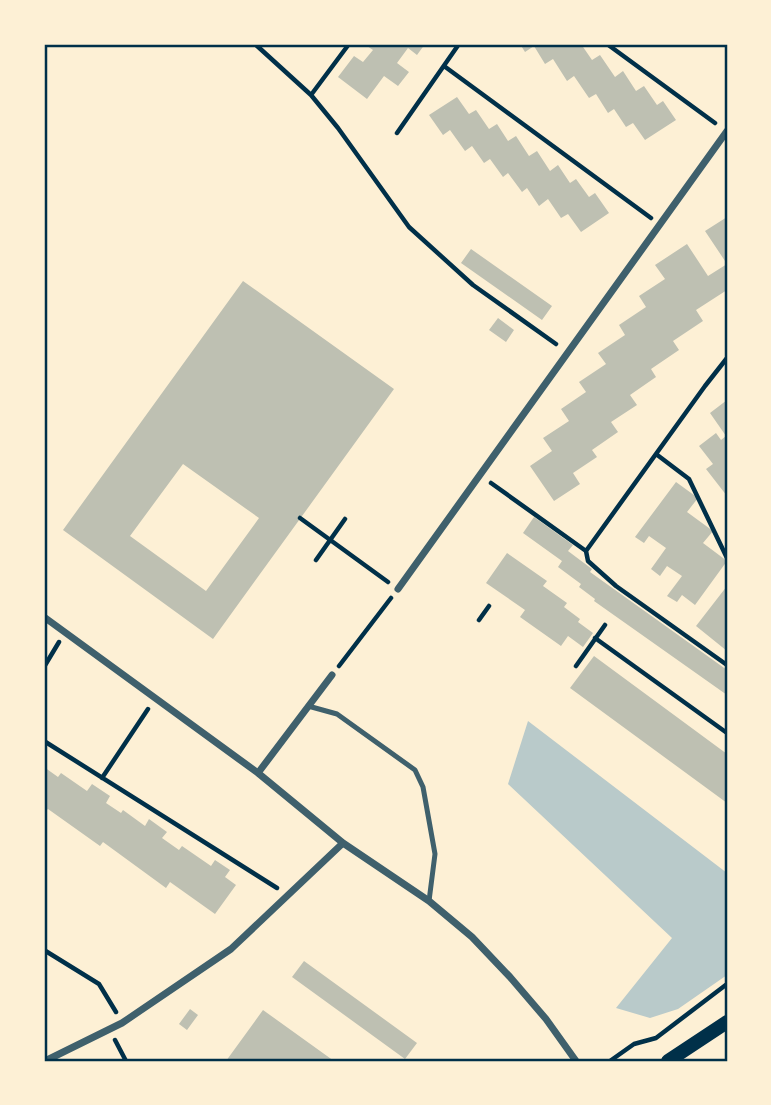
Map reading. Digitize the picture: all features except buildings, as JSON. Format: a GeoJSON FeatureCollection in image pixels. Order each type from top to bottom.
{"type":"FeatureCollection","features":[{"type":"Feature","properties":{"kind":"main road"},"geometry":{"type":"LineString","coordinates":[[668,1061],[727,1022]]}},
{"type":"Feature","properties":{"kind":"street"},"geometry":{"type":"LineString","coordinates":[[398,589],[727,131]]}},
{"type":"Feature","properties":{"kind":"street"},"geometry":{"type":"LineString","coordinates":[[44,617],[257,773],[344,842],[429,901],[472,937],[510,977],[546,1019],[576,1061]]}},
{"type":"Feature","properties":{"kind":"street"},"geometry":{"type":"LineString","coordinates":[[257,773],[332,675]]}},
{"type":"Feature","properties":{"kind":"street"},"geometry":{"type":"LineString","coordinates":[[46,1061],[122,1023],[231,949],[344,842]]}},
{"type":"Feature","properties":{"kind":"lane"},"geometry":{"type":"LineString","coordinates":[[308,706],[337,714],[415,770],[423,787],[435,854],[429,901]]}},
{"type":"Feature","properties":{"kind":"path"},"geometry":{"type":"LineString","coordinates":[[255,44],[311,95],[409,227],[473,285],[568,352]]}},
{"type":"Feature","properties":{"kind":"path"},"geometry":{"type":"LineString","coordinates":[[311,95],[349,44]]}},
{"type":"Feature","properties":{"kind":"path"},"geometry":{"type":"LineString","coordinates":[[397,133],[459,44]]}},
{"type":"Feature","properties":{"kind":"path"},"geometry":{"type":"LineString","coordinates":[[607,44],[727,131]]}},
{"type":"Feature","properties":{"kind":"path"},"geometry":{"type":"LineString","coordinates":[[443,66],[660,225]]}},
{"type":"Feature","properties":{"kind":"path"},"geometry":{"type":"LineString","coordinates":[[586,551],[727,358]]}},
{"type":"Feature","properties":{"kind":"path"},"geometry":{"type":"LineString","coordinates":[[656,454],[689,479],[727,558]]}},
{"type":"Feature","properties":{"kind":"path"},"geometry":{"type":"LineString","coordinates":[[480,475],[586,551],[588,561],[617,586],[727,665]]}},
{"type":"Feature","properties":{"kind":"path"},"geometry":{"type":"LineString","coordinates":[[300,518],[398,589],[332,675]]}},
{"type":"Feature","properties":{"kind":"path"},"geometry":{"type":"LineString","coordinates":[[316,560],[345,519]]}},
{"type":"Feature","properties":{"kind":"path"},"geometry":{"type":"LineString","coordinates":[[479,620],[489,606]]}},
{"type":"Feature","properties":{"kind":"path"},"geometry":{"type":"LineString","coordinates":[[576,666],[605,625]]}},
{"type":"Feature","properties":{"kind":"path"},"geometry":{"type":"LineString","coordinates":[[44,667],[65,633]]}},
{"type":"Feature","properties":{"kind":"path"},"geometry":{"type":"LineString","coordinates":[[595,638],[727,733]]}},
{"type":"Feature","properties":{"kind":"path"},"geometry":{"type":"LineString","coordinates":[[102,778],[155,697]]}},
{"type":"Feature","properties":{"kind":"path"},"geometry":{"type":"LineString","coordinates":[[44,741],[288,895]]}},
{"type":"Feature","properties":{"kind":"path"},"geometry":{"type":"LineString","coordinates":[[44,950],[99,984],[122,1023]]}},
{"type":"Feature","properties":{"kind":"path"},"geometry":{"type":"LineString","coordinates":[[610,1061],[634,1044],[656,1038],[727,984]]}},
{"type":"Feature","properties":{"kind":"path"},"geometry":{"type":"LineString","coordinates":[[109,1030],[126,1061]]}},
{"type":"Feature","properties":{"kind":"shaded area"},"geometry":{"type":"Polygon","coordinates":[[[528,721],[727,873],[727,975],[678,1009],[650,1018],[616,1008],[672,938],[508,784],[528,721]]]}}]}
